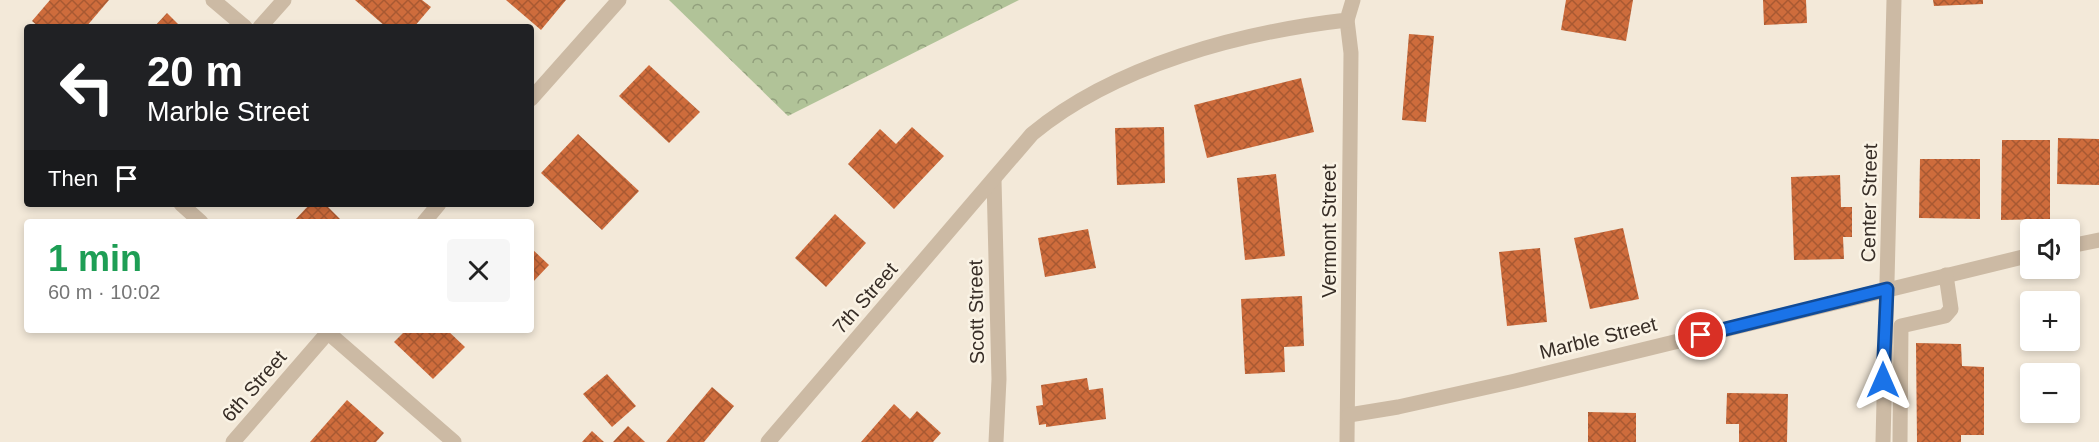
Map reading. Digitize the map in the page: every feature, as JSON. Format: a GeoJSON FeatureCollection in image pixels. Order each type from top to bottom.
{"type":"FeatureCollection","features":[{"type":"Feature","properties":{"kind":"street"},"geometry":{"type":"LineString","coordinates":[[213,0],[241,24]]}},
{"type":"Feature","properties":{"kind":"street"},"geometry":{"type":"LineString","coordinates":[[263,24],[284,0]]}},
{"type":"Feature","properties":{"kind":"street"},"geometry":{"type":"LineString","coordinates":[[534,96],[619,0]]}},
{"type":"Feature","properties":{"kind":"street"},"geometry":{"type":"LineString","coordinates":[[1347,20],[1353,0]]}},
{"type":"Feature","properties":{"kind":"street","name":"Center Street"},"geometry":{"type":"LineString","coordinates":[[1883,442],[1884,328],[1887,289],[1894,0]]}},
{"type":"Feature","properties":{"kind":"street","name":"7th Street"},"geometry":{"type":"LineString","coordinates":[[768,442],[1032,134],[1048,121],[1109,86],[1168,61],[1223,44],[1308,24],[1347,20]]}},
{"type":"Feature","properties":{"kind":"street","name":"Vermont Street"},"geometry":{"type":"LineString","coordinates":[[1347,20],[1351,53],[1347,442]]}},
{"type":"Feature","properties":{"kind":"street","name":"Scott Street"},"geometry":{"type":"LineString","coordinates":[[994,180],[999,379],[996,442]]}},
{"type":"Feature","properties":{"kind":"street"},"geometry":{"type":"LineString","coordinates":[[184,207],[198,219]]}},
{"type":"Feature","properties":{"kind":"street"},"geometry":{"type":"LineString","coordinates":[[427,219],[437,207]]}},
{"type":"Feature","properties":{"kind":"street"},"geometry":{"type":"LineString","coordinates":[[2080,244],[2099,240]]}},
{"type":"Feature","properties":{"kind":"street","name":"Marble Street"},"geometry":{"type":"LineString","coordinates":[[1348,414],[1398,407],[1515,381],[2020,258]]}},
{"type":"Feature","properties":{"kind":"street"},"geometry":{"type":"LineString","coordinates":[[1884,328],[1945,316],[1951,309],[1946,275]]}},
{"type":"Feature","properties":{"kind":"street"},"geometry":{"type":"LineString","coordinates":[[1900,442],[1901,326]]}},
{"type":"Feature","properties":{"kind":"street","name":"6th Street"},"geometry":{"type":"LineString","coordinates":[[233,442],[326,333]]}},
{"type":"Feature","properties":{"kind":"street"},"geometry":{"type":"LineString","coordinates":[[330,333],[454,442]]}},
{"type":"Feature","properties":{"kind":"green space"},"geometry":{"type":"Polygon","coordinates":[[[669,0],[1019,0],[788,116],[669,0]]]}},
{"type":"Feature","properties":{"kind":"building"},"geometry":{"type":"Polygon","coordinates":[[[50,0],[109,0],[89,24],[36,24],[32,21],[50,0]]]}},
{"type":"Feature","properties":{"kind":"building"},"geometry":{"type":"Polygon","coordinates":[[[355,0],[422,0],[431,7],[417,24],[383,24],[355,0]]]}},
{"type":"Feature","properties":{"kind":"building"},"geometry":{"type":"Polygon","coordinates":[[[506,0],[566,0],[541,30],[506,0]]]}},
{"type":"Feature","properties":{"kind":"building"},"geometry":{"type":"Polygon","coordinates":[[[1566,0],[1633,0],[1626,41],[1561,30],[1566,0]]]}},
{"type":"Feature","properties":{"kind":"building"},"geometry":{"type":"Polygon","coordinates":[[[1763,0],[1806,0],[1807,23],[1764,25],[1763,0]]]}},
{"type":"Feature","properties":{"kind":"building"},"geometry":{"type":"Polygon","coordinates":[[[1933,0],[1983,0],[1983,4],[1934,6],[1933,0]]]}},
{"type":"Feature","properties":{"kind":"building"},"geometry":{"type":"Polygon","coordinates":[[[167,13],[178,24],[157,24],[167,13]]]}},
{"type":"Feature","properties":{"kind":"building"},"geometry":{"type":"Polygon","coordinates":[[[1409,34],[1434,36],[1426,122],[1402,120],[1409,34]]]}},
{"type":"Feature","properties":{"kind":"building"},"geometry":{"type":"Polygon","coordinates":[[[649,65],[700,112],[669,143],[619,96],[649,65]]]}},
{"type":"Feature","properties":{"kind":"building"},"geometry":{"type":"Polygon","coordinates":[[[1301,78],[1314,132],[1207,158],[1194,105],[1301,78]]]}},
{"type":"Feature","properties":{"kind":"building"},"geometry":{"type":"Polygon","coordinates":[[[912,127],[944,156],[894,209],[848,164],[880,129],[896,144],[912,127]]]}},
{"type":"Feature","properties":{"kind":"building"},"geometry":{"type":"Polygon","coordinates":[[[1164,127],[1165,183],[1117,185],[1115,128],[1164,127]]]}},
{"type":"Feature","properties":{"kind":"building"},"geometry":{"type":"Polygon","coordinates":[[[578,134],[639,191],[602,230],[541,173],[578,134]]]}},
{"type":"Feature","properties":{"kind":"building"},"geometry":{"type":"Polygon","coordinates":[[[2058,138],[2099,139],[2099,185],[2057,184],[2058,138]]]}},
{"type":"Feature","properties":{"kind":"building"},"geometry":{"type":"Polygon","coordinates":[[[2002,140],[2050,140],[2050,219],[2001,220],[2002,140]]]}},
{"type":"Feature","properties":{"kind":"building"},"geometry":{"type":"Polygon","coordinates":[[[1920,159],[1980,159],[1980,219],[1919,218],[1920,159]]]}},
{"type":"Feature","properties":{"kind":"building"},"geometry":{"type":"Polygon","coordinates":[[[1276,174],[1285,256],[1245,260],[1237,178],[1276,174]]]}},
{"type":"Feature","properties":{"kind":"building"},"geometry":{"type":"Polygon","coordinates":[[[1840,175],[1841,207],[1852,207],[1852,237],[1843,237],[1844,259],[1794,260],[1791,177],[1840,175]]]}},
{"type":"Feature","properties":{"kind":"building"},"geometry":{"type":"Polygon","coordinates":[[[307,207],[328,207],[340,219],[296,219],[307,207]]]}},
{"type":"Feature","properties":{"kind":"building"},"geometry":{"type":"Polygon","coordinates":[[[835,214],[866,243],[826,287],[795,258],[835,214]]]}},
{"type":"Feature","properties":{"kind":"building"},"geometry":{"type":"Polygon","coordinates":[[[1623,228],[1639,299],[1590,309],[1574,238],[1623,228]]]}},
{"type":"Feature","properties":{"kind":"building"},"geometry":{"type":"Polygon","coordinates":[[[1088,229],[1096,268],[1045,277],[1038,238],[1088,229]]]}},
{"type":"Feature","properties":{"kind":"building"},"geometry":{"type":"Polygon","coordinates":[[[1540,248],[1547,322],[1507,326],[1499,252],[1540,248]]]}},
{"type":"Feature","properties":{"kind":"building"},"geometry":{"type":"Polygon","coordinates":[[[534,251],[549,265],[534,281],[534,251]]]}},
{"type":"Feature","properties":{"kind":"building"},"geometry":{"type":"Polygon","coordinates":[[[1302,296],[1304,346],[1284,347],[1285,372],[1245,374],[1241,299],[1302,296]]]}},
{"type":"Feature","properties":{"kind":"building"},"geometry":{"type":"Polygon","coordinates":[[[403,333],[450,333],[465,347],[433,379],[394,342],[403,333]]]}},
{"type":"Feature","properties":{"kind":"building"},"geometry":{"type":"Polygon","coordinates":[[[1916,343],[1961,344],[1962,366],[1984,367],[1984,435],[1961,435],[1961,442],[1917,442],[1916,343]]]}},
{"type":"Feature","properties":{"kind":"building"},"geometry":{"type":"Polygon","coordinates":[[[607,374],[636,406],[612,427],[583,394],[607,374]]]}},
{"type":"Feature","properties":{"kind":"building"},"geometry":{"type":"Polygon","coordinates":[[[1087,378],[1089,390],[1103,388],[1106,419],[1046,427],[1046,424],[1039,425],[1036,406],[1043,405],[1041,385],[1087,378]]]}},
{"type":"Feature","properties":{"kind":"building"},"geometry":{"type":"Polygon","coordinates":[[[712,387],[734,406],[704,442],[666,442],[712,387]]]}},
{"type":"Feature","properties":{"kind":"building"},"geometry":{"type":"Polygon","coordinates":[[[1727,393],[1788,394],[1787,442],[1739,442],[1739,424],[1726,424],[1727,393]]]}},
{"type":"Feature","properties":{"kind":"building"},"geometry":{"type":"Polygon","coordinates":[[[347,400],[384,433],[376,442],[310,442],[347,400]]]}},
{"type":"Feature","properties":{"kind":"building"},"geometry":{"type":"Polygon","coordinates":[[[894,404],[910,419],[917,411],[941,433],[933,442],[861,442],[894,404]]]}},
{"type":"Feature","properties":{"kind":"building"},"geometry":{"type":"Polygon","coordinates":[[[1588,412],[1636,413],[1636,442],[1588,442],[1588,412]]]}},
{"type":"Feature","properties":{"kind":"building"},"geometry":{"type":"Polygon","coordinates":[[[628,426],[645,442],[613,442],[628,426]]]}},
{"type":"Feature","properties":{"kind":"building"},"geometry":{"type":"Polygon","coordinates":[[[592,431],[604,442],[582,442],[592,431]]]}},
{"type":"Feature","properties":{"kind":"route"},"geometry":{"type":"LineString","coordinates":[[1701,335],[1887,289],[1883,380]]}}]}
